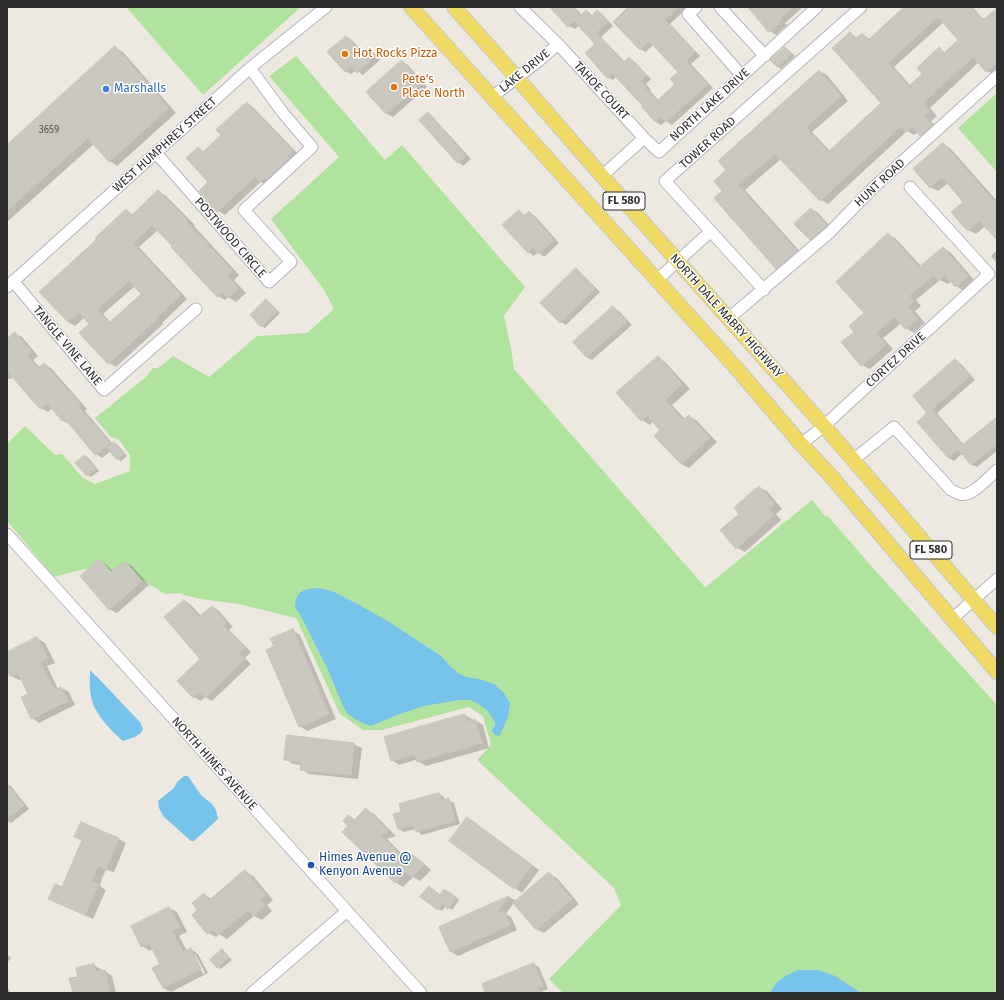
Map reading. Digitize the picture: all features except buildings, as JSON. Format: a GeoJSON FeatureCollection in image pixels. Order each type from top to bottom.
{"type":"FeatureCollection","features":[{"type":"Feature","properties":{"kind":"main road","name":"FL 580"},"geometry":{"type":"LineString","coordinates":[[412,7],[492,98],[738,370],[801,444],[830,475],[997,672]]}},
{"type":"Feature","properties":{"kind":"main road","name":"NORTH DALE MABRY HIGHWAY"},"geometry":{"type":"LineString","coordinates":[[454,7],[824,426],[997,627]]}},
{"type":"Feature","properties":{"kind":"street","name":"WEST HUMPHREY STREET"},"geometry":{"type":"LineString","coordinates":[[10,284],[250,68],[326,7]]}},
{"type":"Feature","properties":{"kind":"street","name":"TAHOE COURT"},"geometry":{"type":"LineString","coordinates":[[520,7],[558,44],[644,138]]}},
{"type":"Feature","properties":{"kind":"street"},"geometry":{"type":"LineString","coordinates":[[696,7],[688,14],[742,76]]}},
{"type":"Feature","properties":{"kind":"street"},"geometry":{"type":"LineString","coordinates":[[720,7],[765,56]]}},
{"type":"Feature","properties":{"kind":"street","name":"NORTH LAKE DRIVE"},"geometry":{"type":"LineString","coordinates":[[644,138],[659,152],[817,7]]}},
{"type":"Feature","properties":{"kind":"street","name":"TOWER ROAD"},"geometry":{"type":"LineString","coordinates":[[764,290],[665,181],[861,7]]}},
{"type":"Feature","properties":{"kind":"street","name":"LAKE DRIVE"},"geometry":{"type":"LineString","coordinates":[[492,98],[558,44]]}},
{"type":"Feature","properties":{"kind":"street","name":"POSTWOOD CIRCLE"},"geometry":{"type":"LineString","coordinates":[[156,153],[269,282],[291,262],[244,210],[312,147],[283,113],[250,68]]}},
{"type":"Feature","properties":{"kind":"street","name":"HUNT ROAD"},"geometry":{"type":"LineString","coordinates":[[728,319],[830,233],[874,187],[997,76]]}},
{"type":"Feature","properties":{"kind":"street"},"geometry":{"type":"LineString","coordinates":[[602,176],[644,138]]}},
{"type":"Feature","properties":{"kind":"street","name":"CORTEZ DRIVE"},"geometry":{"type":"LineString","coordinates":[[801,444],[824,426],[989,274],[910,186]]}},
{"type":"Feature","properties":{"kind":"street"},"geometry":{"type":"LineString","coordinates":[[657,280],[711,231]]}},
{"type":"Feature","properties":{"kind":"street","name":"TANGLE VINE LANE"},"geometry":{"type":"LineString","coordinates":[[10,284],[104,390],[196,308]]}},
{"type":"Feature","properties":{"kind":"street"},"geometry":{"type":"LineString","coordinates":[[853,460],[894,427],[951,490],[959,494],[966,494],[974,491],[997,470]]}},
{"type":"Feature","properties":{"kind":"street","name":"NORTH HIMES AVENUE"},"geometry":{"type":"LineString","coordinates":[[7,534],[421,993]]}},
{"type":"Feature","properties":{"kind":"street"},"geometry":{"type":"LineString","coordinates":[[952,619],[997,579]]}},
{"type":"Feature","properties":{"kind":"street"},"geometry":{"type":"LineString","coordinates":[[252,993],[347,911]]}},
{"type":"Feature","properties":{"kind":"green space"},"geometry":{"type":"Polygon","coordinates":[[[126,7],[301,7],[203,95],[126,7]]]}},
{"type":"Feature","properties":{"kind":"green space"},"geometry":{"type":"Polygon","coordinates":[[[296,56],[385,160],[402,145],[525,287],[504,316],[514,369],[705,587],[812,500],[997,705],[997,993],[563,993],[549,979],[621,905],[614,888],[477,760],[491,745],[483,716],[469,707],[382,730],[363,730],[340,714],[296,618],[238,604],[201,599],[181,593],[165,594],[131,573],[85,569],[54,577],[7,521],[7,444],[25,426],[55,455],[62,454],[82,477],[95,484],[130,471],[130,455],[119,440],[111,437],[95,418],[146,377],[153,368],[158,368],[173,356],[209,377],[257,336],[307,333],[334,309],[324,290],[271,219],[339,157],[269,76],[296,56]]]}},
{"type":"Feature","properties":{"kind":"green space"},"geometry":{"type":"Polygon","coordinates":[[[997,93],[997,172],[958,128],[997,93]]]}},
{"type":"Feature","properties":{"kind":"water"},"geometry":{"type":"Polygon","coordinates":[[[318,588],[332,591],[391,623],[441,656],[458,673],[494,684],[504,693],[510,703],[508,717],[500,735],[498,736],[494,734],[492,731],[495,726],[495,722],[487,710],[470,700],[459,700],[424,706],[371,726],[355,719],[347,713],[329,672],[295,607],[297,597],[301,592],[308,589],[318,588]]]}},
{"type":"Feature","properties":{"kind":"water"},"geometry":{"type":"Polygon","coordinates":[[[90,670],[140,722],[143,729],[141,733],[135,737],[123,741],[103,721],[92,702],[90,690],[90,670]]]}},
{"type":"Feature","properties":{"kind":"water"},"geometry":{"type":"Polygon","coordinates":[[[184,776],[188,776],[201,795],[212,804],[216,810],[218,819],[194,841],[191,841],[163,816],[159,808],[158,801],[174,788],[177,782],[184,776]]]}},
{"type":"Feature","properties":{"kind":"water"},"geometry":{"type":"Polygon","coordinates":[[[799,970],[818,970],[835,976],[861,993],[770,993],[782,978],[799,970]]]}},
{"type":"Feature","properties":{"kind":"place","name":"Hot Rocks Pizza"},"geometry":{"type":"Point","coordinates":[345,54]}},
{"type":"Feature","properties":{"kind":"place","name":"Pete's Place North"},"geometry":{"type":"Point","coordinates":[394,87]}},
{"type":"Feature","properties":{"kind":"place","name":"Marshalls"},"geometry":{"type":"Point","coordinates":[106,89]}},
{"type":"Feature","properties":{"kind":"place","name":"Himes Avenue @ Kenyon Avenue"},"geometry":{"type":"Point","coordinates":[311,865]}}]}
